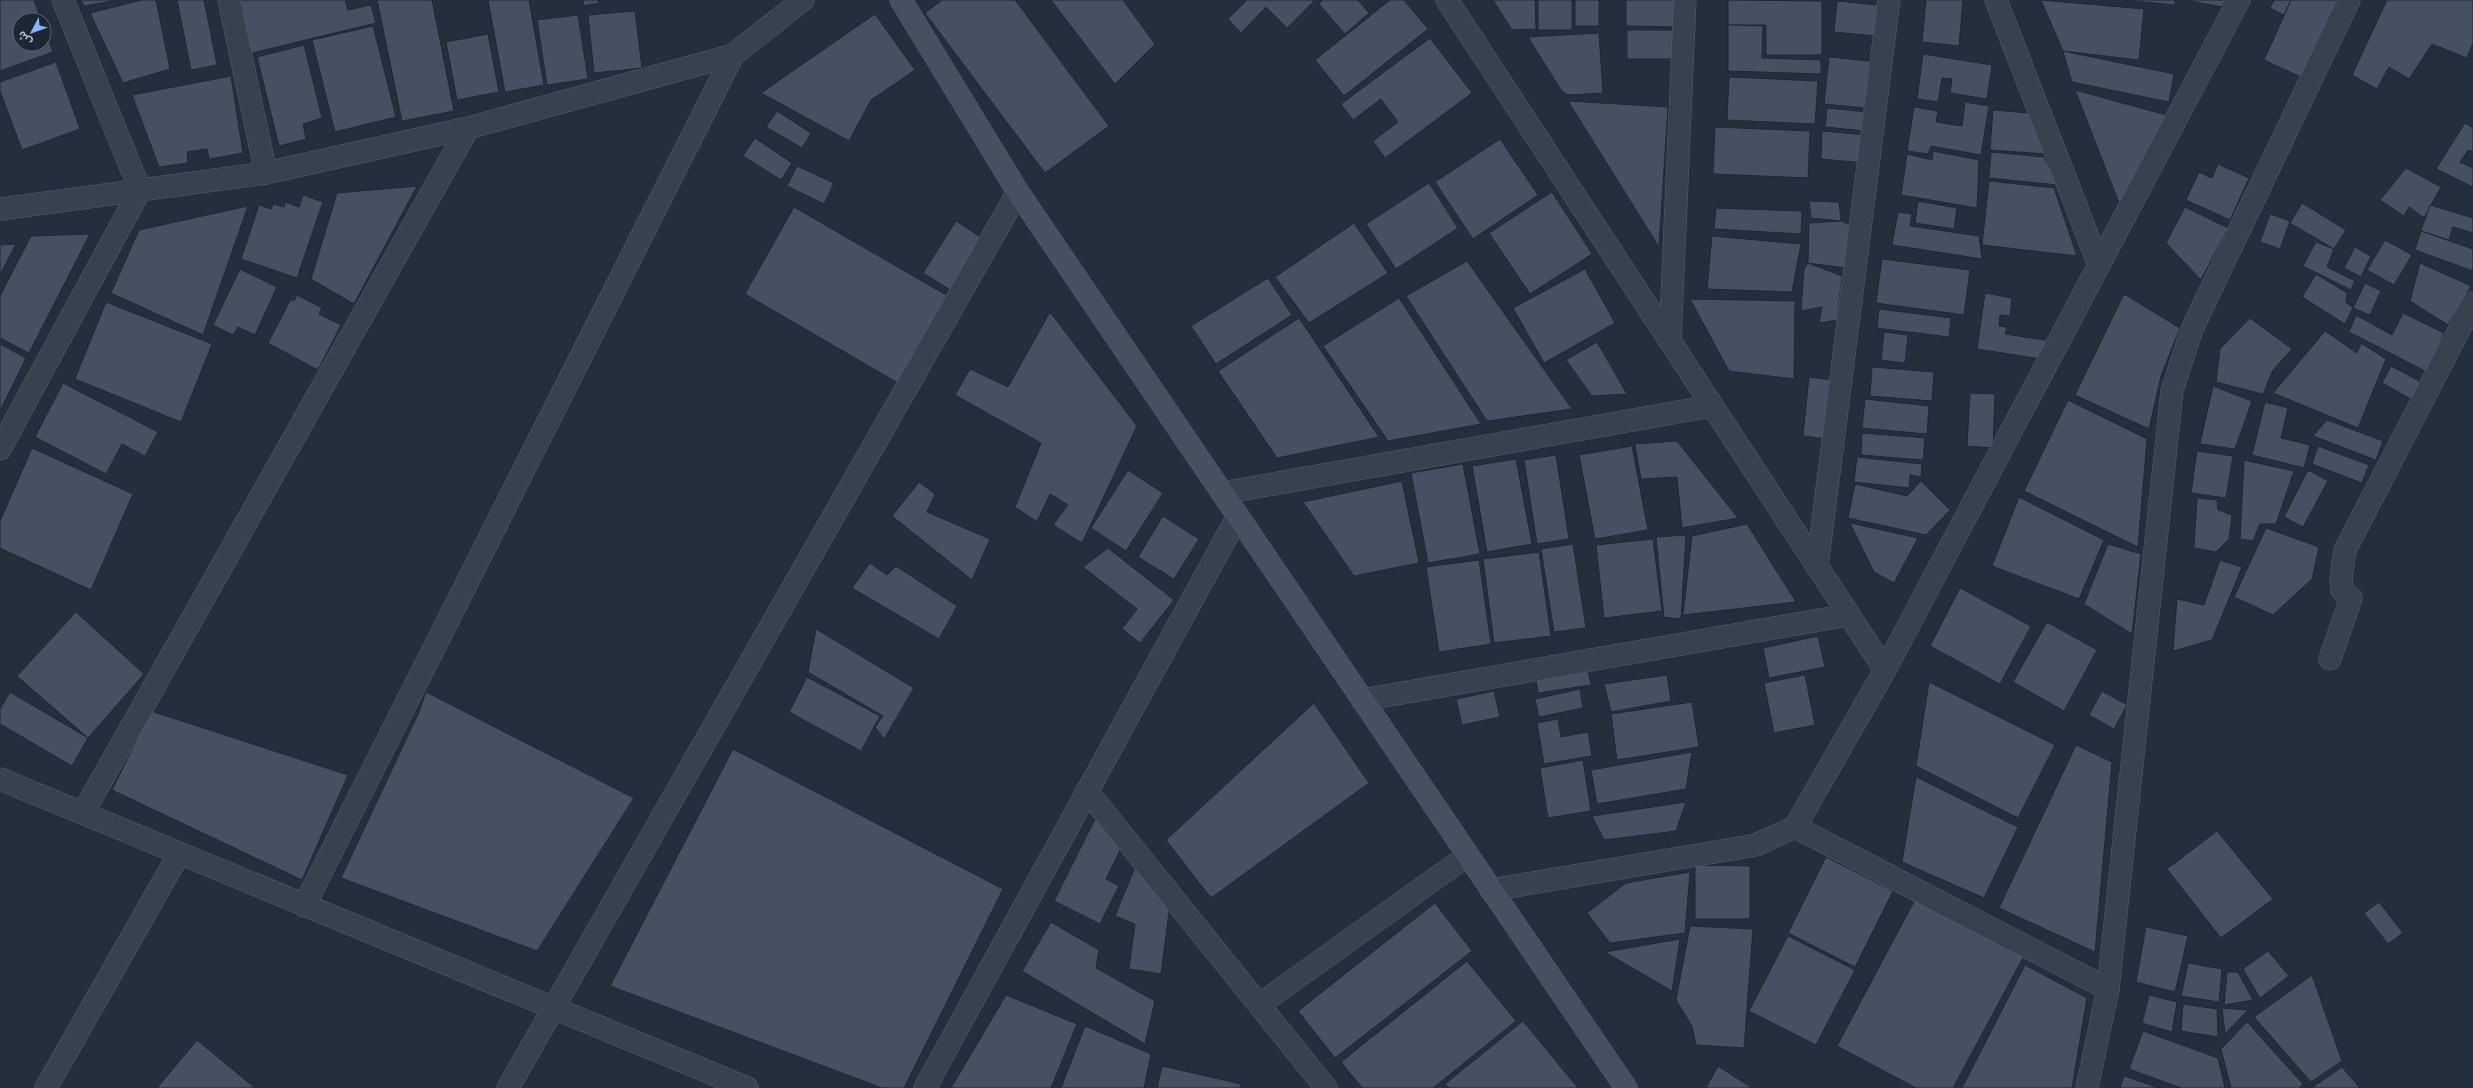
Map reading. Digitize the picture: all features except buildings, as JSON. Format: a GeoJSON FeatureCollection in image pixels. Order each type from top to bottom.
{"type":"FeatureCollection","features":[{"type":"Feature","properties":{"kind":"main road"},"geometry":{"type":"LineString","coordinates":[[901,0],[1018,192],[1626,1088]]}},
{"type":"Feature","properties":{"kind":"street"},"geometry":{"type":"LineString","coordinates":[[63,0],[140,190]]}},
{"type":"Feature","properties":{"kind":"street"},"geometry":{"type":"LineString","coordinates":[[229,0],[266,173]]}},
{"type":"Feature","properties":{"kind":"street"},"geometry":{"type":"LineString","coordinates":[[0,209],[266,173],[468,128],[733,55],[802,0]]}},
{"type":"Feature","properties":{"kind":"street"},"geometry":{"type":"LineString","coordinates":[[1448,0],[1885,670]]}},
{"type":"Feature","properties":{"kind":"street"},"geometry":{"type":"LineString","coordinates":[[1670,341],[1685,0]]}},
{"type":"Feature","properties":{"kind":"street"},"geometry":{"type":"LineString","coordinates":[[1817,567],[1889,0]]}},
{"type":"Feature","properties":{"kind":"street"},"geometry":{"type":"LineString","coordinates":[[1996,0],[2100,265]]}},
{"type":"Feature","properties":{"kind":"street"},"geometry":{"type":"LineString","coordinates":[[1491,890],[1756,845],[1795,827],[1885,670],[2239,0]]}},
{"type":"Feature","properties":{"kind":"street"},"geometry":{"type":"LineString","coordinates":[[2087,1088],[2108,989],[2172,391],[2192,329],[2349,0]]}},
{"type":"Feature","properties":{"kind":"street"},"geometry":{"type":"LineString","coordinates":[[304,906],[733,55]]}},
{"type":"Feature","properties":{"kind":"street"},"geometry":{"type":"LineString","coordinates":[[83,813],[468,128]]}},
{"type":"Feature","properties":{"kind":"street"},"geometry":{"type":"LineString","coordinates":[[0,449],[140,190]]}},
{"type":"Feature","properties":{"kind":"street"},"geometry":{"type":"LineString","coordinates":[[508,1088],[1018,192]]}},
{"type":"Feature","properties":{"kind":"street"},"geometry":{"type":"LineString","coordinates":[[2330,660],[2351,598],[2342,590],[2341,578],[2345,550],[2473,303]]}},
{"type":"Feature","properties":{"kind":"street"},"geometry":{"type":"LineString","coordinates":[[1222,493],[1712,406]]}},
{"type":"Feature","properties":{"kind":"street"},"geometry":{"type":"LineString","coordinates":[[925,1088],[1238,516]]}},
{"type":"Feature","properties":{"kind":"street"},"geometry":{"type":"LineString","coordinates":[[1362,700],[1848,614]]}},
{"type":"Feature","properties":{"kind":"street"},"geometry":{"type":"LineString","coordinates":[[0,779],[747,1088]]}},
{"type":"Feature","properties":{"kind":"street"},"geometry":{"type":"LineString","coordinates":[[1087,791],[1326,1088]]}},
{"type":"Feature","properties":{"kind":"street"},"geometry":{"type":"LineString","coordinates":[[1795,827],[2108,989]]}},
{"type":"Feature","properties":{"kind":"street"},"geometry":{"type":"LineString","coordinates":[[46,1088],[179,854]]}},
{"type":"Feature","properties":{"kind":"street"},"geometry":{"type":"LineString","coordinates":[[1259,1005],[1468,855]]}}]}
